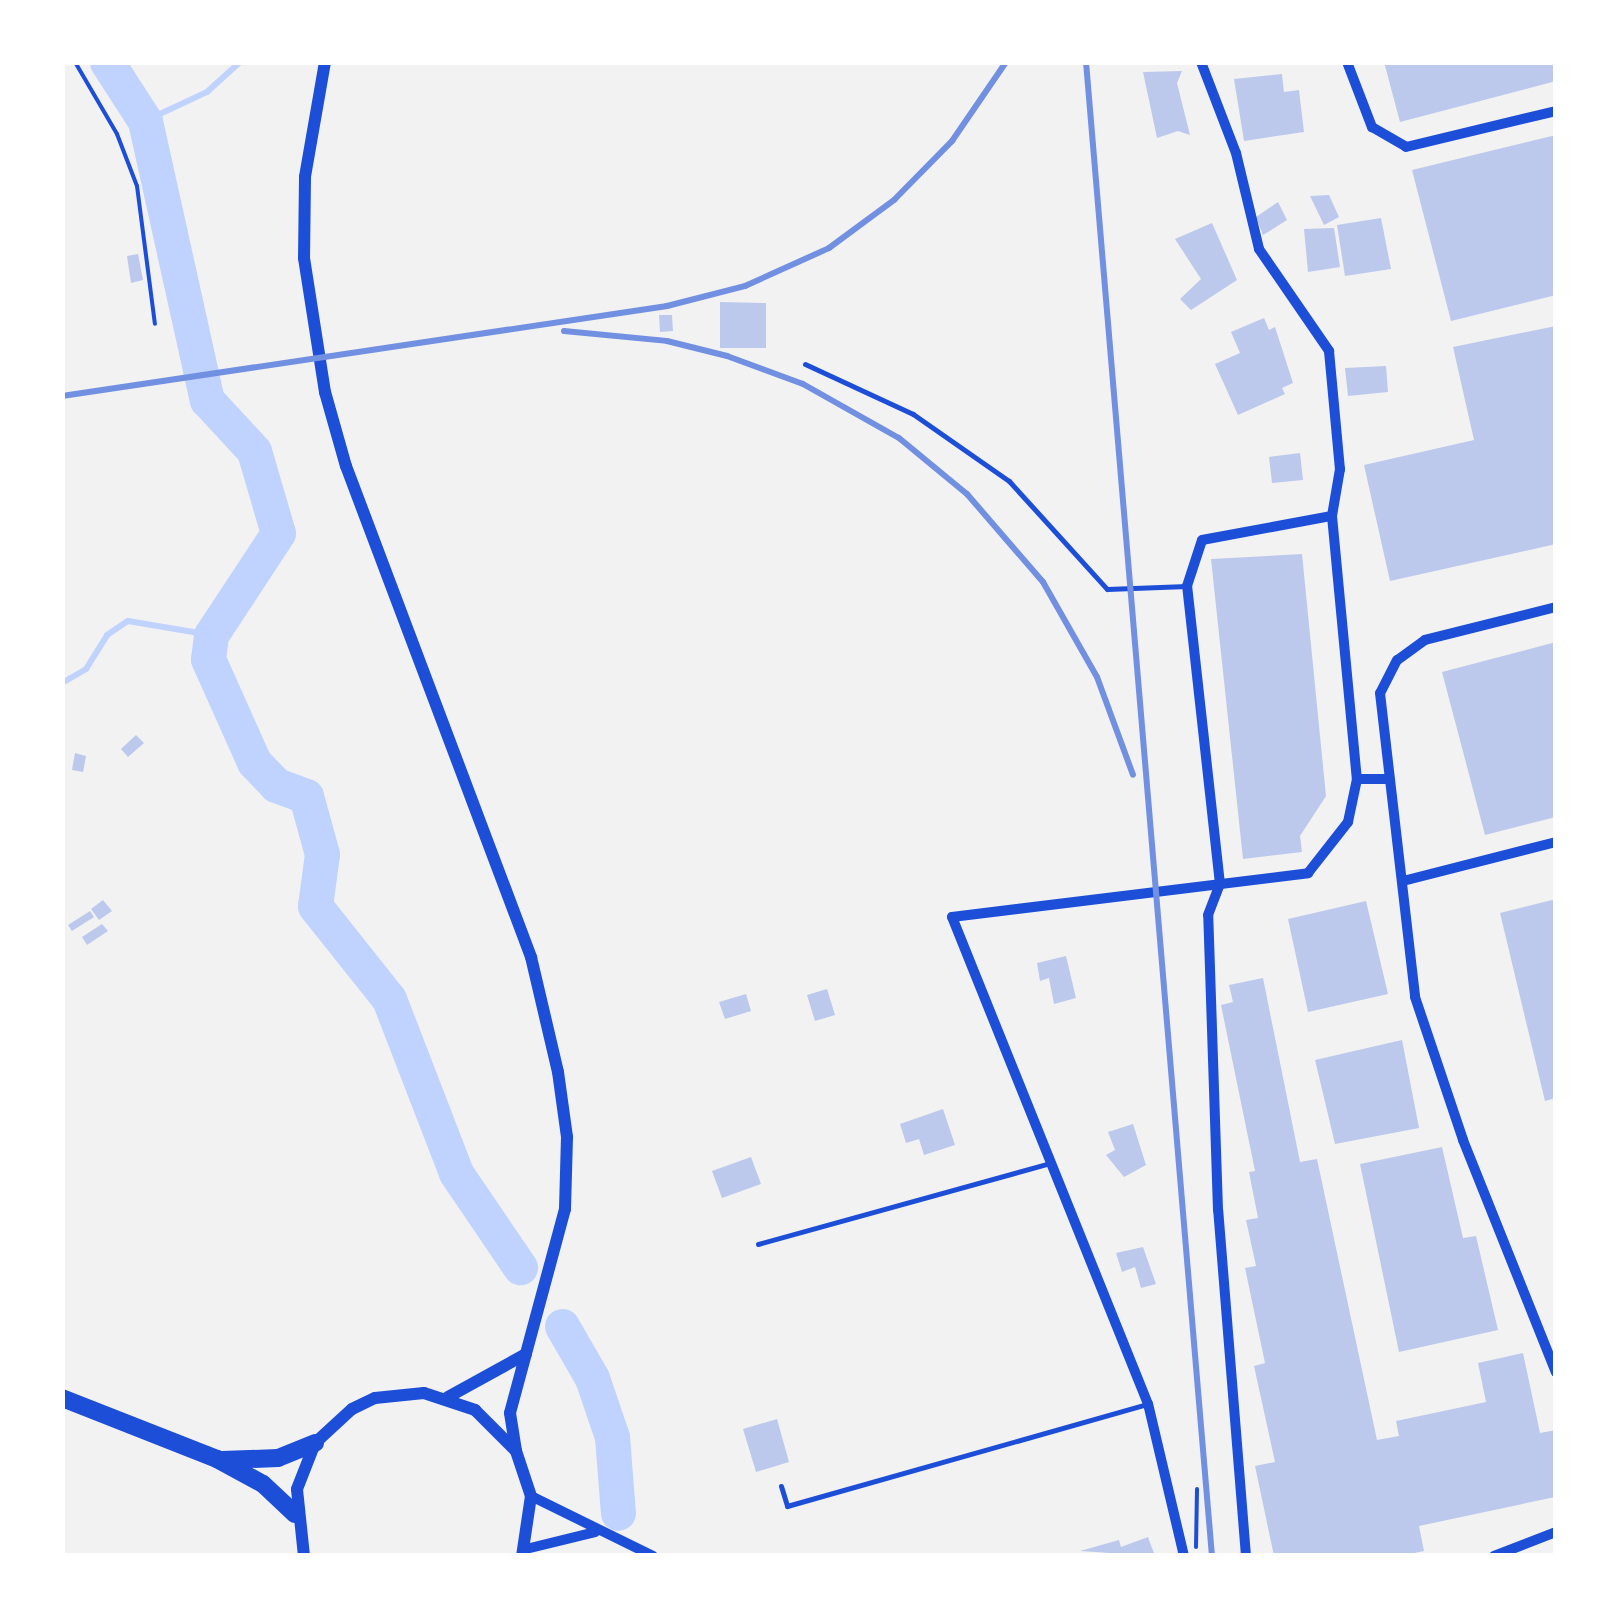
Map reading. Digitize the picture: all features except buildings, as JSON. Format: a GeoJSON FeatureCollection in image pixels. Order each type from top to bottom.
{"type":"FeatureCollection","features":[{"type":"Feature","properties":{"kind":"highway"},"geometry":{"type":"LineString","coordinates":[[62,1398],[217,1459],[264,1484],[295,1514]]}},
{"type":"Feature","properties":{"kind":"highway"},"geometry":{"type":"LineString","coordinates":[[217,1459],[278,1458],[315,1443]]}},
{"type":"Feature","properties":{"kind":"street"},"geometry":{"type":"LineString","coordinates":[[326,62],[305,177],[304,258],[324,392],[346,466],[531,957],[550,1025],[567,1138],[559,1249],[510,1413],[516,1451],[531,1496],[524,1552],[595,1532]]}},
{"type":"Feature","properties":{"kind":"street"},"geometry":{"type":"LineString","coordinates":[[1184,1553],[1148,1404],[952,918],[1308,873],[1348,822],[1357,779],[1332,516],[1340,469],[1329,351],[1310,315],[1258,250],[1236,153],[1201,62]]}},
{"type":"Feature","properties":{"kind":"street"},"geometry":{"type":"LineString","coordinates":[[1347,62],[1372,126],[1406,147],[1556,111]]}},
{"type":"Feature","properties":{"kind":"street"},"geometry":{"type":"LineString","coordinates":[[1246,1556],[1216,1170],[1208,915],[1220,884],[1187,586],[1202,540],[1332,516]]}},
{"type":"Feature","properties":{"kind":"street"},"geometry":{"type":"LineString","coordinates":[[1556,607],[1425,640],[1397,660],[1380,694],[1386,779],[1404,881],[1415,996],[1463,1140],[1556,1372]]}},
{"type":"Feature","properties":{"kind":"street"},"geometry":{"type":"LineString","coordinates":[[1357,779],[1386,779]]}},
{"type":"Feature","properties":{"kind":"street"},"geometry":{"type":"LineString","coordinates":[[1404,881],[1556,842]]}},
{"type":"Feature","properties":{"kind":"street"},"geometry":{"type":"LineString","coordinates":[[448,1397],[526,1354]]}},
{"type":"Feature","properties":{"kind":"street"},"geometry":{"type":"LineString","coordinates":[[304,1556],[295,1514],[297,1490],[315,1443],[342,1416],[374,1398],[399,1393],[448,1397],[498,1428],[516,1451]]}},
{"type":"Feature","properties":{"kind":"street"},"geometry":{"type":"LineString","coordinates":[[531,1496],[595,1532],[652,1556]]}},
{"type":"Feature","properties":{"kind":"street"},"geometry":{"type":"LineString","coordinates":[[1494,1556],[1556,1532]]}},
{"type":"Feature","properties":{"kind":"lane"},"geometry":{"type":"LineString","coordinates":[[805,364],[913,414],[1010,481],[1107,589],[1187,586]]}},
{"type":"Feature","properties":{"kind":"lane"},"geometry":{"type":"LineString","coordinates":[[758,1244],[1048,1164]]}},
{"type":"Feature","properties":{"kind":"lane"},"geometry":{"type":"LineString","coordinates":[[781,1486],[788,1506],[1148,1404]]}},
{"type":"Feature","properties":{"kind":"path"},"geometry":{"type":"LineString","coordinates":[[75,62],[132,172],[155,324]]}},
{"type":"Feature","properties":{"kind":"path"},"geometry":{"type":"LineString","coordinates":[[1184,1553],[1200,1546],[1197,1490]]}},
{"type":"Feature","properties":{"kind":"waterway"},"geometry":{"type":"LineString","coordinates":[[107,62],[145,121],[207,400],[254,451],[278,533],[211,635],[208,659],[254,762],[276,785],[306,796],[322,854],[315,906],[389,999],[456,1173],[520,1267]]}},
{"type":"Feature","properties":{"kind":"waterway"},"geometry":{"type":"LineString","coordinates":[[145,121],[207,92],[240,62]]}},
{"type":"Feature","properties":{"kind":"waterway"},"geometry":{"type":"LineString","coordinates":[[62,683],[86,669],[107,635],[128,621],[211,635]]}},
{"type":"Feature","properties":{"kind":"waterway"},"geometry":{"type":"LineString","coordinates":[[562,1326],[592,1378],[612,1437],[618,1513]]}},
{"type":"Feature","properties":{"kind":"railway"},"geometry":{"type":"LineString","coordinates":[[62,396],[667,306],[745,286],[829,248],[894,200],[952,141],[1006,62]]}},
{"type":"Feature","properties":{"kind":"railway"},"geometry":{"type":"LineString","coordinates":[[1086,62],[1212,1556]]}},
{"type":"Feature","properties":{"kind":"railway"},"geometry":{"type":"LineString","coordinates":[[564,331],[667,341],[727,356],[803,384],[899,438],[967,494],[1043,582],[1097,677],[1133,775]]}}]}
